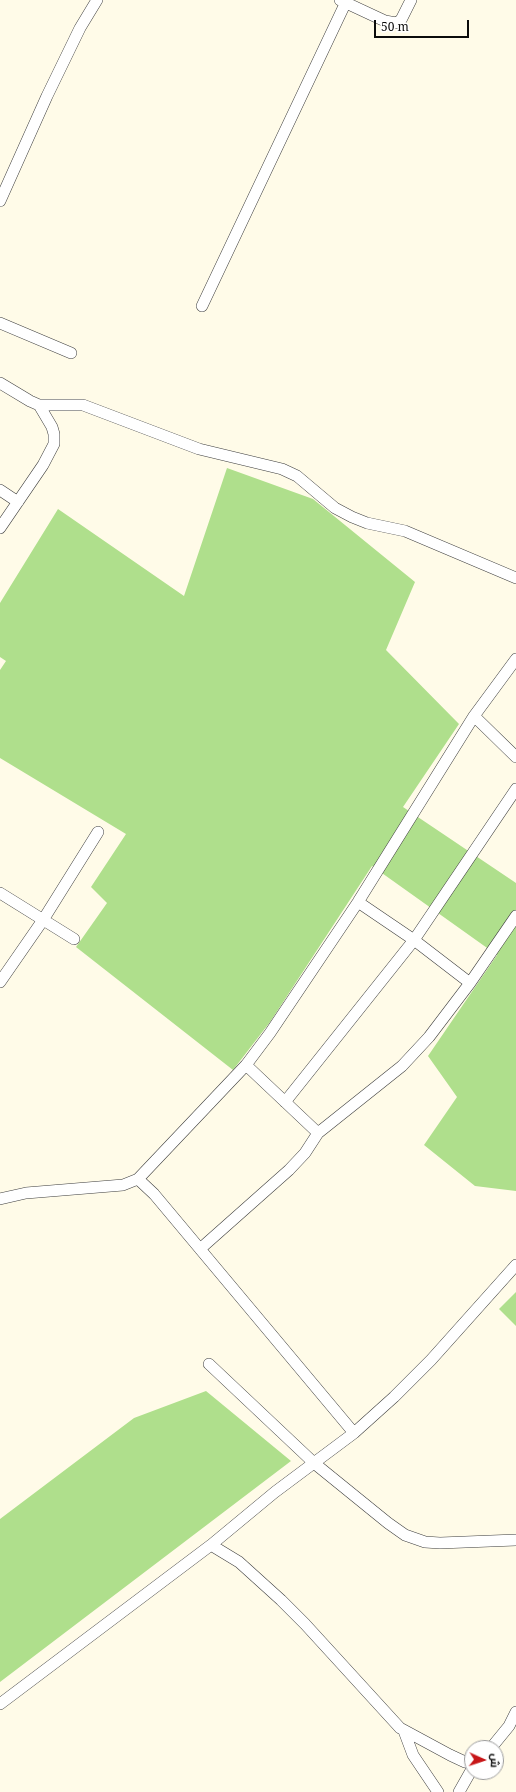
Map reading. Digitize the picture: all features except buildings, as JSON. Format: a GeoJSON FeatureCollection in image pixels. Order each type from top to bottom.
{"type":"FeatureCollection","features":[{"type":"Feature","properties":{"kind":"street"},"geometry":{"type":"LineString","coordinates":[[0,201],[47,96],[80,28],[97,0]]}},
{"type":"Feature","properties":{"kind":"street"},"geometry":{"type":"LineString","coordinates":[[202,306],[343,1],[385,21],[396,23],[401,20],[411,0]]}},
{"type":"Feature","properties":{"kind":"street"},"geometry":{"type":"LineString","coordinates":[[0,323],[71,353]]}},
{"type":"Feature","properties":{"kind":"street"},"geometry":{"type":"LineString","coordinates":[[0,383],[39,405],[83,405],[199,449],[282,468],[297,476],[335,508],[352,517],[367,523],[405,531],[516,578]]}},
{"type":"Feature","properties":{"kind":"street"},"geometry":{"type":"LineString","coordinates":[[0,528],[43,465],[54,444],[52,427],[39,405]]}},
{"type":"Feature","properties":{"kind":"street"},"geometry":{"type":"LineString","coordinates":[[0,490],[18,502]]}},
{"type":"Feature","properties":{"kind":"street"},"geometry":{"type":"LineString","coordinates":[[0,1200],[26,1193],[123,1185],[138,1180],[246,1065],[270,1034],[358,902],[474,716],[516,659]]}},
{"type":"Feature","properties":{"kind":"street"},"geometry":{"type":"LineString","coordinates":[[474,716],[516,757]]}},
{"type":"Feature","properties":{"kind":"street"},"geometry":{"type":"LineString","coordinates":[[286,1102],[414,940],[516,789]]}},
{"type":"Feature","properties":{"kind":"street"},"geometry":{"type":"LineString","coordinates":[[0,982],[43,920],[98,832]]}},
{"type":"Feature","properties":{"kind":"street"},"geometry":{"type":"LineString","coordinates":[[0,893],[74,940]]}},
{"type":"Feature","properties":{"kind":"street"},"geometry":{"type":"LineString","coordinates":[[358,902],[414,940],[470,983]]}},
{"type":"Feature","properties":{"kind":"street"},"geometry":{"type":"LineString","coordinates":[[200,1248],[289,1170],[305,1153],[318,1133],[402,1066],[429,1037],[470,983],[516,916]]}},
{"type":"Feature","properties":{"kind":"street"},"geometry":{"type":"LineString","coordinates":[[246,1065],[318,1133]]}},
{"type":"Feature","properties":{"kind":"street"},"geometry":{"type":"LineString","coordinates":[[138,1180],[154,1194],[354,1433]]}},
{"type":"Feature","properties":{"kind":"street"},"geometry":{"type":"LineString","coordinates":[[0,1704],[211,1545],[275,1492],[354,1433],[394,1398],[425,1366],[516,1265]]}},
{"type":"Feature","properties":{"kind":"street"},"geometry":{"type":"LineString","coordinates":[[209,1364],[314,1463],[388,1523],[406,1535],[425,1542],[440,1543],[516,1540]]}},
{"type":"Feature","properties":{"kind":"street"},"geometry":{"type":"LineString","coordinates":[[211,1545],[239,1562],[286,1605],[366,1689],[392,1721],[404,1731],[464,1762]]}},
{"type":"Feature","properties":{"kind":"street"},"geometry":{"type":"LineString","coordinates":[[498,1740],[509,1726],[516,1712]]}},
{"type":"Feature","properties":{"kind":"street"},"geometry":{"type":"LineString","coordinates":[[404,1731],[413,1756],[438,1792]]}},
{"type":"Feature","properties":{"kind":"street"},"geometry":{"type":"LineString","coordinates":[[459,1792],[466,1780]]}},
{"type":"Feature","properties":{"kind":"green space"},"geometry":{"type":"Polygon","coordinates":[[[227,468],[313,499],[415,582],[386,650],[459,724],[403,807],[516,883],[516,1191],[475,1186],[424,1145],[457,1097],[428,1056],[497,955],[372,866],[270,1022],[233,1070],[76,947],[107,903],[91,887],[126,834],[0,758],[0,670],[6,661],[0,657],[0,603],[58,509],[184,596],[227,468]]]}},
{"type":"Feature","properties":{"kind":"green space"},"geometry":{"type":"Polygon","coordinates":[[[516,1292],[516,1326],[499,1309],[516,1292]]]}},
{"type":"Feature","properties":{"kind":"green space"},"geometry":{"type":"Polygon","coordinates":[[[206,1391],[291,1461],[0,1682],[0,1519],[134,1418],[206,1391]]]}}]}
